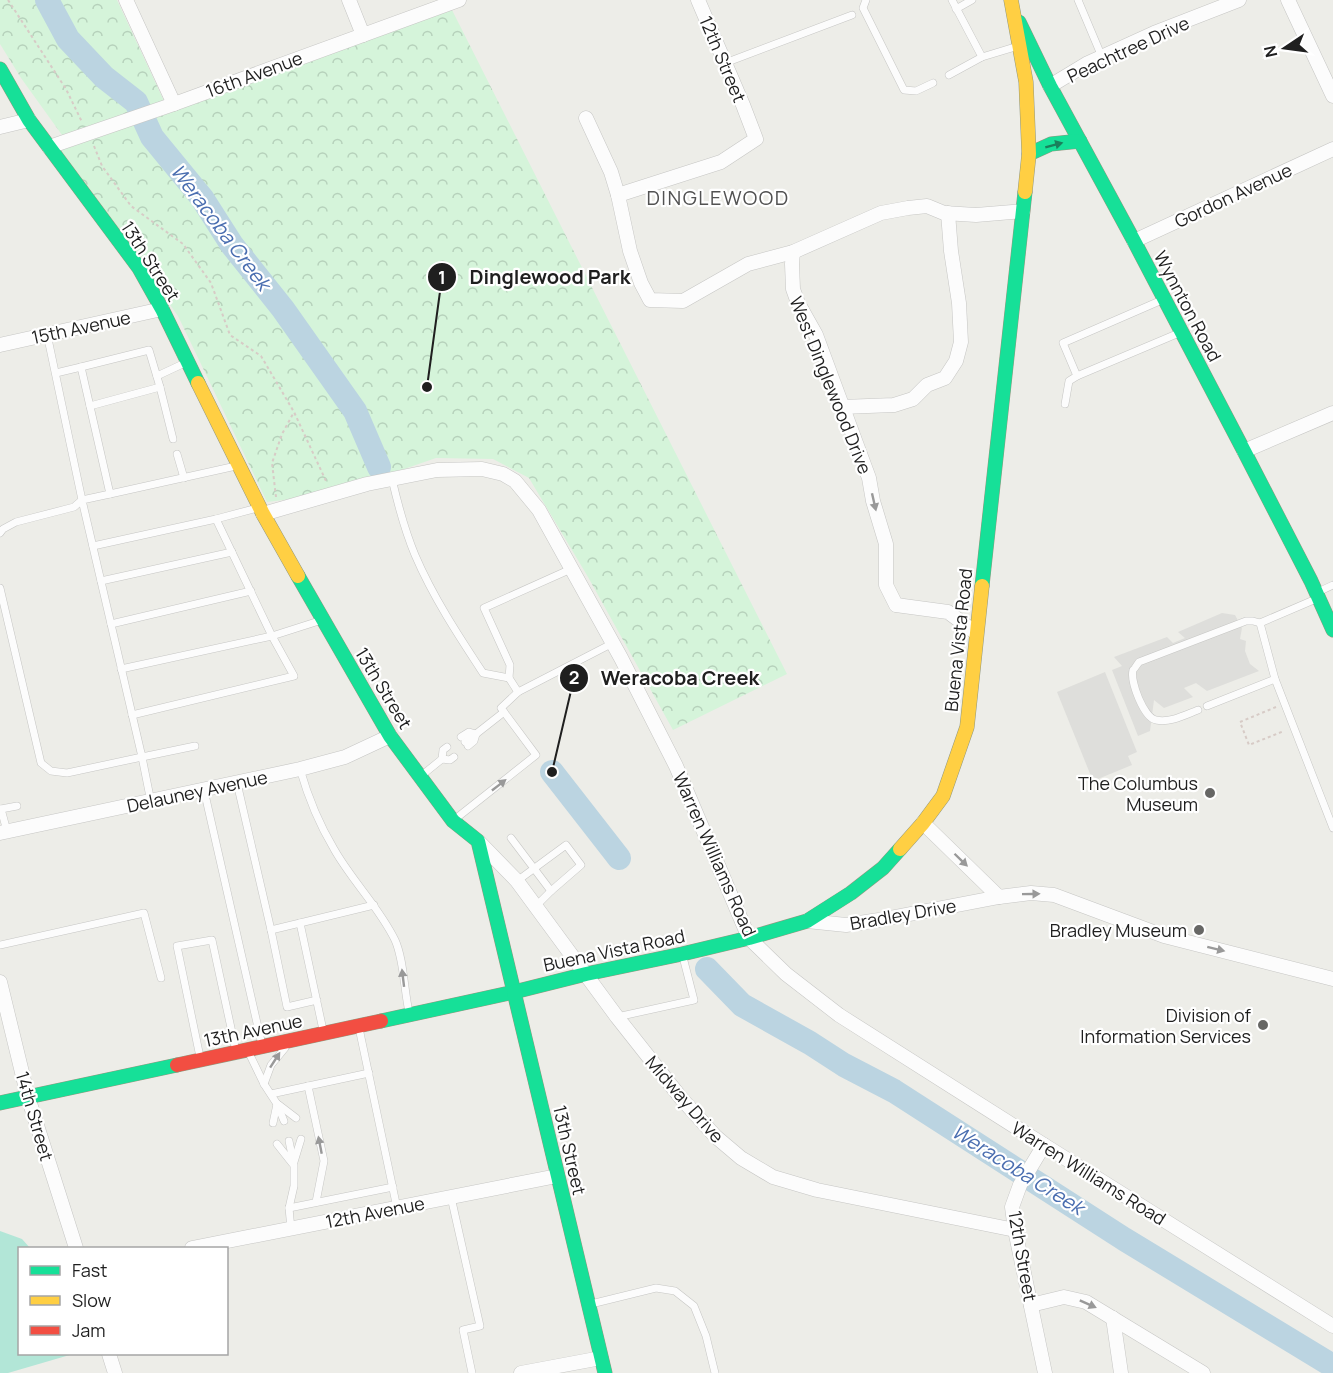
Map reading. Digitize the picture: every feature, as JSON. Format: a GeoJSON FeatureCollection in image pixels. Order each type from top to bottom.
{"type":"FeatureCollection","features":[{"type":"Feature","properties":{"kind":"main road","name":"Buena Vista Road"},"geometry":{"type":"LineString","coordinates":[[514,992],[749,938],[807,921],[851,893],[883,868],[923,823],[943,796],[967,727],[1029,153],[1026,82],[1010,2]]}},
{"type":"Feature","properties":{"kind":"main road","name":"Wynnton Road"},"geometry":{"type":"LineString","coordinates":[[1010,2],[1050,86],[1182,332],[1332,623]]}},
{"type":"Feature","properties":{"kind":"main road","name":"13th Street"},"geometry":{"type":"LineString","coordinates":[[0,69],[29,120],[139,268],[162,309],[238,465],[267,510],[323,619],[390,736],[453,821],[478,841],[605,1373]]}},
{"type":"Feature","properties":{"kind":"main road"},"geometry":{"type":"LineString","coordinates":[[1029,153],[1051,144],[1080,141]]}},
{"type":"Feature","properties":{"kind":"main road","name":"13th Avenue"},"geometry":{"type":"LineString","coordinates":[[0,1103],[514,992]]}},
{"type":"Feature","properties":{"kind":"street"},"geometry":{"type":"LineString","coordinates":[[126,0],[174,104]]}},
{"type":"Feature","properties":{"kind":"street"},"geometry":{"type":"LineString","coordinates":[[349,0],[363,35]]}},
{"type":"Feature","properties":{"kind":"street","name":"16th Avenue"},"geometry":{"type":"LineString","coordinates":[[49,147],[459,0]]}},
{"type":"Feature","properties":{"kind":"street","name":"12th Street"},"geometry":{"type":"LineString","coordinates":[[618,195],[720,162],[756,139],[698,0]]}},
{"type":"Feature","properties":{"kind":"street","name":"Peachtree Drive"},"geometry":{"type":"LineString","coordinates":[[1050,86],[1088,63],[1154,33],[1239,0]]}},
{"type":"Feature","properties":{"kind":"street"},"geometry":{"type":"LineString","coordinates":[[1288,0],[1333,96]]}},
{"type":"Feature","properties":{"kind":"street"},"geometry":{"type":"LineString","coordinates":[[586,118],[611,172],[630,250],[641,283],[650,300],[683,301],[748,264],[793,252],[881,213],[927,206],[948,213],[976,215],[1023,211]]}},
{"type":"Feature","properties":{"kind":"street"},"geometry":{"type":"LineString","coordinates":[[0,127],[29,120]]}},
{"type":"Feature","properties":{"kind":"street","name":"Gordon Avenue"},"geometry":{"type":"LineString","coordinates":[[1134,241],[1333,149]]}},
{"type":"Feature","properties":{"kind":"street"},"geometry":{"type":"LineString","coordinates":[[842,407],[894,405],[913,399],[927,386],[945,378],[956,361],[961,342],[959,303],[948,213]]}},
{"type":"Feature","properties":{"kind":"street","name":"West Dinglewood Drive"},"geometry":{"type":"LineString","coordinates":[[793,252],[793,289],[816,335],[869,478],[873,501],[886,544],[886,585],[896,605],[948,612],[976,633]]}},
{"type":"Feature","properties":{"kind":"street","name":"15th Avenue"},"geometry":{"type":"LineString","coordinates":[[0,345],[162,309]]}},
{"type":"Feature","properties":{"kind":"street"},"geometry":{"type":"LineString","coordinates":[[1244,451],[1333,413]]}},
{"type":"Feature","properties":{"kind":"street","name":"Warren Williams Road"},"geometry":{"type":"LineString","coordinates":[[267,510],[437,470],[483,469],[503,474],[515,481],[539,510],[613,643],[676,766],[749,938],[786,974],[839,1015],[1333,1326]]}},
{"type":"Feature","properties":{"kind":"street","name":"Delauney Avenue"},"geometry":{"type":"LineString","coordinates":[[3,832],[300,769],[345,757],[390,736]]}},
{"type":"Feature","properties":{"kind":"street"},"geometry":{"type":"LineString","coordinates":[[923,823],[999,897]]}},
{"type":"Feature","properties":{"kind":"street","name":"Midway Drive"},"geometry":{"type":"LineString","coordinates":[[478,841],[518,881],[617,1017],[681,1098],[715,1136],[741,1158],[773,1177],[817,1190],[1015,1230]]}},
{"type":"Feature","properties":{"kind":"street","name":"Bradley Drive"},"geometry":{"type":"LineString","coordinates":[[807,921],[846,925],[999,897],[1031,894],[1054,895],[1164,936],[1333,979]]}},
{"type":"Feature","properties":{"kind":"street","name":"14th Street"},"geometry":{"type":"LineString","coordinates":[[0,982],[28,1097],[76,1247]]}},
{"type":"Feature","properties":{"kind":"street","name":"12th Street"},"geometry":{"type":"LineString","coordinates":[[1044,1145],[1020,1185],[1012,1207],[1045,1373]]}},
{"type":"Feature","properties":{"kind":"street","name":"12th Avenue"},"geometry":{"type":"LineString","coordinates":[[197,1247],[557,1176]]}},
{"type":"Feature","properties":{"kind":"street"},"geometry":{"type":"LineString","coordinates":[[1031,1305],[1064,1297],[1086,1302],[1203,1373]]}},
{"type":"Feature","properties":{"kind":"street"},"geometry":{"type":"LineString","coordinates":[[1113,1318],[1121,1373]]}},
{"type":"Feature","properties":{"kind":"street"},"geometry":{"type":"LineString","coordinates":[[110,1355],[115,1373]]}},
{"type":"Feature","properties":{"kind":"street"},"geometry":{"type":"LineString","coordinates":[[521,1373],[601,1358]]}},
{"type":"Feature","properties":{"kind":"lane"},"geometry":{"type":"LineString","coordinates":[[866,0],[863,8],[904,90],[916,91],[933,83]]}},
{"type":"Feature","properties":{"kind":"lane"},"geometry":{"type":"LineString","coordinates":[[952,0],[982,57]]}},
{"type":"Feature","properties":{"kind":"lane"},"geometry":{"type":"LineString","coordinates":[[956,9],[972,0]]}},
{"type":"Feature","properties":{"kind":"lane"},"geometry":{"type":"LineString","coordinates":[[1078,0],[1102,57]]}},
{"type":"Feature","properties":{"kind":"lane"},"geometry":{"type":"LineString","coordinates":[[725,63],[852,15]]}},
{"type":"Feature","properties":{"kind":"lane"},"geometry":{"type":"LineString","coordinates":[[949,75],[982,57],[1019,46]]}},
{"type":"Feature","properties":{"kind":"lane"},"geometry":{"type":"LineString","coordinates":[[1077,376],[1063,343],[1164,299]]}},
{"type":"Feature","properties":{"kind":"lane"},"geometry":{"type":"LineString","coordinates":[[1065,404],[1069,381],[1077,376],[1182,332]]}},
{"type":"Feature","properties":{"kind":"lane"},"geometry":{"type":"LineString","coordinates":[[47,334],[82,500],[151,802]]}},
{"type":"Feature","properties":{"kind":"lane"},"geometry":{"type":"LineString","coordinates":[[56,373],[148,350],[173,439]]}},
{"type":"Feature","properties":{"kind":"lane"},"geometry":{"type":"LineString","coordinates":[[157,376],[188,362]]}},
{"type":"Feature","properties":{"kind":"lane"},"geometry":{"type":"LineString","coordinates":[[81,367],[110,494]]}},
{"type":"Feature","properties":{"kind":"lane"},"geometry":{"type":"LineString","coordinates":[[90,406],[160,387]]}},
{"type":"Feature","properties":{"kind":"lane"},"geometry":{"type":"LineString","coordinates":[[177,454],[184,478]]}},
{"type":"Feature","properties":{"kind":"lane"},"geometry":{"type":"LineString","coordinates":[[0,533],[16,522],[74,507],[82,500],[238,465]]}},
{"type":"Feature","properties":{"kind":"lane"},"geometry":{"type":"LineString","coordinates":[[392,479],[415,556],[448,621],[483,673],[509,678]]}},
{"type":"Feature","properties":{"kind":"lane"},"geometry":{"type":"LineString","coordinates":[[93,546],[267,510]]}},
{"type":"Feature","properties":{"kind":"lane"},"geometry":{"type":"LineString","coordinates":[[132,715],[294,676],[272,636],[216,519]]}},
{"type":"Feature","properties":{"kind":"lane"},"geometry":{"type":"LineString","coordinates":[[101,581],[232,552]]}},
{"type":"Feature","properties":{"kind":"lane"},"geometry":{"type":"LineString","coordinates":[[518,692],[509,678],[510,665],[484,608],[571,569]]}},
{"type":"Feature","properties":{"kind":"lane"},"geometry":{"type":"LineString","coordinates":[[1260,624],[1333,585]]}},
{"type":"Feature","properties":{"kind":"lane"},"geometry":{"type":"LineString","coordinates":[[0,588],[41,763],[51,771],[67,773],[195,746]]}},
{"type":"Feature","properties":{"kind":"lane"},"geometry":{"type":"LineString","coordinates":[[111,624],[250,591]]}},
{"type":"Feature","properties":{"kind":"lane"},"geometry":{"type":"LineString","coordinates":[[122,669],[272,636],[323,619]]}},
{"type":"Feature","properties":{"kind":"lane"},"geometry":{"type":"LineString","coordinates":[[1198,710],[1172,720],[1151,719],[1145,711],[1133,682],[1133,670],[1139,662],[1246,621],[1260,624]]}},
{"type":"Feature","properties":{"kind":"lane"},"geometry":{"type":"LineString","coordinates":[[1260,624],[1270,666],[1333,828]]}},
{"type":"Feature","properties":{"kind":"lane"},"geometry":{"type":"LineString","coordinates":[[453,821],[536,755],[501,708],[518,692],[613,643]]}},
{"type":"Feature","properties":{"kind":"lane"},"geometry":{"type":"LineString","coordinates":[[1207,706],[1275,679]]}},
{"type":"Feature","properties":{"kind":"lane"},"geometry":{"type":"LineString","coordinates":[[476,734],[469,732],[465,742],[474,741],[476,734],[504,712]]}},
{"type":"Feature","properties":{"kind":"lane"},"geometry":{"type":"LineString","coordinates":[[420,776],[442,759],[450,759],[450,752],[443,750],[442,759]]}},
{"type":"Feature","properties":{"kind":"lane"},"geometry":{"type":"LineString","coordinates":[[300,769],[310,801],[334,850],[374,905],[396,942],[405,980],[404,991],[409,1014]]}},
{"type":"Feature","properties":{"kind":"lane"},"geometry":{"type":"LineString","coordinates":[[237,783],[287,1007],[317,1000]]}},
{"type":"Feature","properties":{"kind":"lane"},"geometry":{"type":"LineString","coordinates":[[204,790],[262,1046]]}},
{"type":"Feature","properties":{"kind":"lane"},"geometry":{"type":"LineString","coordinates":[[3,832],[1,809],[17,806]]}},
{"type":"Feature","properties":{"kind":"lane"},"geometry":{"type":"LineString","coordinates":[[511,838],[551,891]]}},
{"type":"Feature","properties":{"kind":"lane"},"geometry":{"type":"LineString","coordinates":[[518,881],[566,845],[581,865],[536,906]]}},
{"type":"Feature","properties":{"kind":"lane"},"geometry":{"type":"LineString","coordinates":[[271,930],[374,905]]}},
{"type":"Feature","properties":{"kind":"lane"},"geometry":{"type":"LineString","coordinates":[[0,945],[144,913],[161,978]]}},
{"type":"Feature","properties":{"kind":"lane"},"geometry":{"type":"LineString","coordinates":[[300,923],[324,1033]]}},
{"type":"Feature","properties":{"kind":"lane"},"geometry":{"type":"LineString","coordinates":[[201,1060],[177,946],[212,940],[242,1051],[271,1094],[284,1121]]}},
{"type":"Feature","properties":{"kind":"lane"},"geometry":{"type":"LineString","coordinates":[[617,1017],[694,1000],[682,954]]}},
{"type":"Feature","properties":{"kind":"lane"},"geometry":{"type":"LineString","coordinates":[[359,1025],[397,1208]]}},
{"type":"Feature","properties":{"kind":"lane"},"geometry":{"type":"LineString","coordinates":[[264,1084],[267,1073],[279,1054],[292,1040]]}},
{"type":"Feature","properties":{"kind":"lane"},"geometry":{"type":"LineString","coordinates":[[271,1094],[369,1073]]}},
{"type":"Feature","properties":{"kind":"lane"},"geometry":{"type":"LineString","coordinates":[[308,1086],[324,1161],[316,1202]]}},
{"type":"Feature","properties":{"kind":"lane"},"geometry":{"type":"LineString","coordinates":[[277,1104],[296,1118]]}},
{"type":"Feature","properties":{"kind":"lane"},"geometry":{"type":"LineString","coordinates":[[273,1123],[277,1104]]}},
{"type":"Feature","properties":{"kind":"lane"},"geometry":{"type":"LineString","coordinates":[[294,1165],[301,1139]]}},
{"type":"Feature","properties":{"kind":"lane"},"geometry":{"type":"LineString","coordinates":[[289,1142],[294,1165],[294,1186],[289,1208],[291,1229]]}},
{"type":"Feature","properties":{"kind":"lane"},"geometry":{"type":"LineString","coordinates":[[277,1144],[294,1165]]}},
{"type":"Feature","properties":{"kind":"lane"},"geometry":{"type":"LineString","coordinates":[[289,1208],[393,1187]]}},
{"type":"Feature","properties":{"kind":"lane"},"geometry":{"type":"LineString","coordinates":[[451,1197],[480,1326],[463,1329],[472,1373]]}},
{"type":"Feature","properties":{"kind":"lane"},"geometry":{"type":"LineString","coordinates":[[588,1305],[656,1288],[675,1291],[694,1306],[706,1336],[715,1373]]}},
{"type":"Feature","properties":{"kind":"path"},"geometry":{"type":"LineString","coordinates":[[8,0],[66,89],[102,166],[131,206],[183,244],[210,283],[230,335],[261,356],[294,412],[332,494]]}},
{"type":"Feature","properties":{"kind":"path"},"geometry":{"type":"LineString","coordinates":[[267,510],[272,463],[282,434],[294,412]]}},
{"type":"Feature","properties":{"kind":"path"},"geometry":{"type":"LineString","coordinates":[[1285,704],[1240,722],[1244,734],[1249,745],[1294,727]]}},
{"type":"Feature","properties":{"kind":"path"},"geometry":{"type":"LineString","coordinates":[[1239,736],[1244,734]]}},
{"type":"Feature","properties":{"kind":"green space"},"geometry":{"type":"Polygon","coordinates":[[[0,0],[117,0],[164,101],[62,135],[0,44],[0,0]]]}},
{"type":"Feature","properties":{"kind":"green space"},"geometry":{"type":"Polygon","coordinates":[[[452,10],[787,674],[673,730],[588,577],[529,478],[493,459],[436,458],[332,494],[267,502],[178,316],[59,150],[452,10]]]}},
{"type":"Feature","properties":{"kind":"green space"},"geometry":{"type":"Polygon","coordinates":[[[0,1231],[22,1239],[29,1247],[18,1247],[18,1355],[70,1355],[8,1373],[0,1373],[0,1231]]]}},
{"type":"Feature","properties":{"kind":"shaded area"},"geometry":{"type":"Polygon","coordinates":[[[1222,613],[1235,615],[1242,628],[1240,639],[1246,641],[1245,651],[1250,664],[1259,671],[1207,691],[1196,683],[1184,688],[1193,697],[1164,708],[1154,700],[1150,731],[1138,736],[1112,670],[1122,666],[1114,657],[1167,637],[1173,643],[1185,638],[1178,632],[1222,613]]]}},
{"type":"Feature","properties":{"kind":"shaded area"},"geometry":{"type":"Polygon","coordinates":[[[1105,672],[1137,752],[1128,756],[1132,765],[1093,781],[1057,692],[1105,672]]]}},
{"type":"Feature","properties":{"kind":"waterway","name":"Weracoba Creek"},"geometry":{"type":"LineString","coordinates":[[47,0],[68,39],[104,77],[136,102],[152,137],[202,198],[232,245],[283,309],[355,411],[379,467]]}},
{"type":"Feature","properties":{"kind":"waterway","name":"Weracoba Creek"},"geometry":{"type":"LineString","coordinates":[[552,772],[619,858]]}},
{"type":"Feature","properties":{"kind":"waterway","name":"Weracoba Creek"},"geometry":{"type":"LineString","coordinates":[[707,969],[742,1005],[844,1065],[894,1091],[1124,1239],[1333,1366]]}},
{"type":"Feature","properties":{"kind":"traffic: fast"},"geometry":{"type":"LineString","coordinates":[[1019,22],[1050,86],[1244,451],[1311,581],[1333,630]]}},
{"type":"Feature","properties":{"kind":"traffic: fast"},"geometry":{"type":"LineString","coordinates":[[0,69],[29,120],[139,268],[198,383]]}},
{"type":"Feature","properties":{"kind":"traffic: fast"},"geometry":{"type":"LineString","coordinates":[[1029,154],[1051,144],[1080,141]]}},
{"type":"Feature","properties":{"kind":"traffic: fast"},"geometry":{"type":"LineString","coordinates":[[982,586],[1025,192]]}},
{"type":"Feature","properties":{"kind":"traffic: fast"},"geometry":{"type":"LineString","coordinates":[[298,576],[390,736],[453,821],[478,841],[514,992],[381,1021]]}},
{"type":"Feature","properties":{"kind":"traffic: fast"},"geometry":{"type":"LineString","coordinates":[[605,1373],[514,992],[749,938],[807,921],[851,893],[883,868],[900,849]]}},
{"type":"Feature","properties":{"kind":"traffic: fast"},"geometry":{"type":"LineString","coordinates":[[0,1103],[177,1065]]}},
{"type":"Feature","properties":{"kind":"traffic: slow"},"geometry":{"type":"LineString","coordinates":[[1011,0],[1026,82],[1029,154],[1025,192]]}},
{"type":"Feature","properties":{"kind":"traffic: slow"},"geometry":{"type":"LineString","coordinates":[[198,383],[263,514],[298,576]]}},
{"type":"Feature","properties":{"kind":"traffic: slow"},"geometry":{"type":"LineString","coordinates":[[900,849],[943,796],[967,727],[982,586]]}},
{"type":"Feature","properties":{"kind":"traffic: jam"},"geometry":{"type":"LineString","coordinates":[[177,1065],[381,1021]]}},
{"type":"Feature","properties":{"kind":"place","name":"Dinglewood Park"},"geometry":{"type":"Point","coordinates":[427,387]}},
{"type":"Feature","properties":{"kind":"place","name":"Weracoba Creek"},"geometry":{"type":"Point","coordinates":[552,772]}},
{"type":"Feature","properties":{"kind":"place","name":"The Columbus Museum"},"geometry":{"type":"Point","coordinates":[1210,793]}},
{"type":"Feature","properties":{"kind":"place","name":"Bradley Museum"},"geometry":{"type":"Point","coordinates":[1199,930]}},
{"type":"Feature","properties":{"kind":"place","name":"Division of Information Services"},"geometry":{"type":"Point","coordinates":[1263,1025]}},
{"type":"Feature","properties":{"kind":"district","name":"DINGLEWOOD"},"geometry":{"type":"Point","coordinates":[718,197]}}]}
